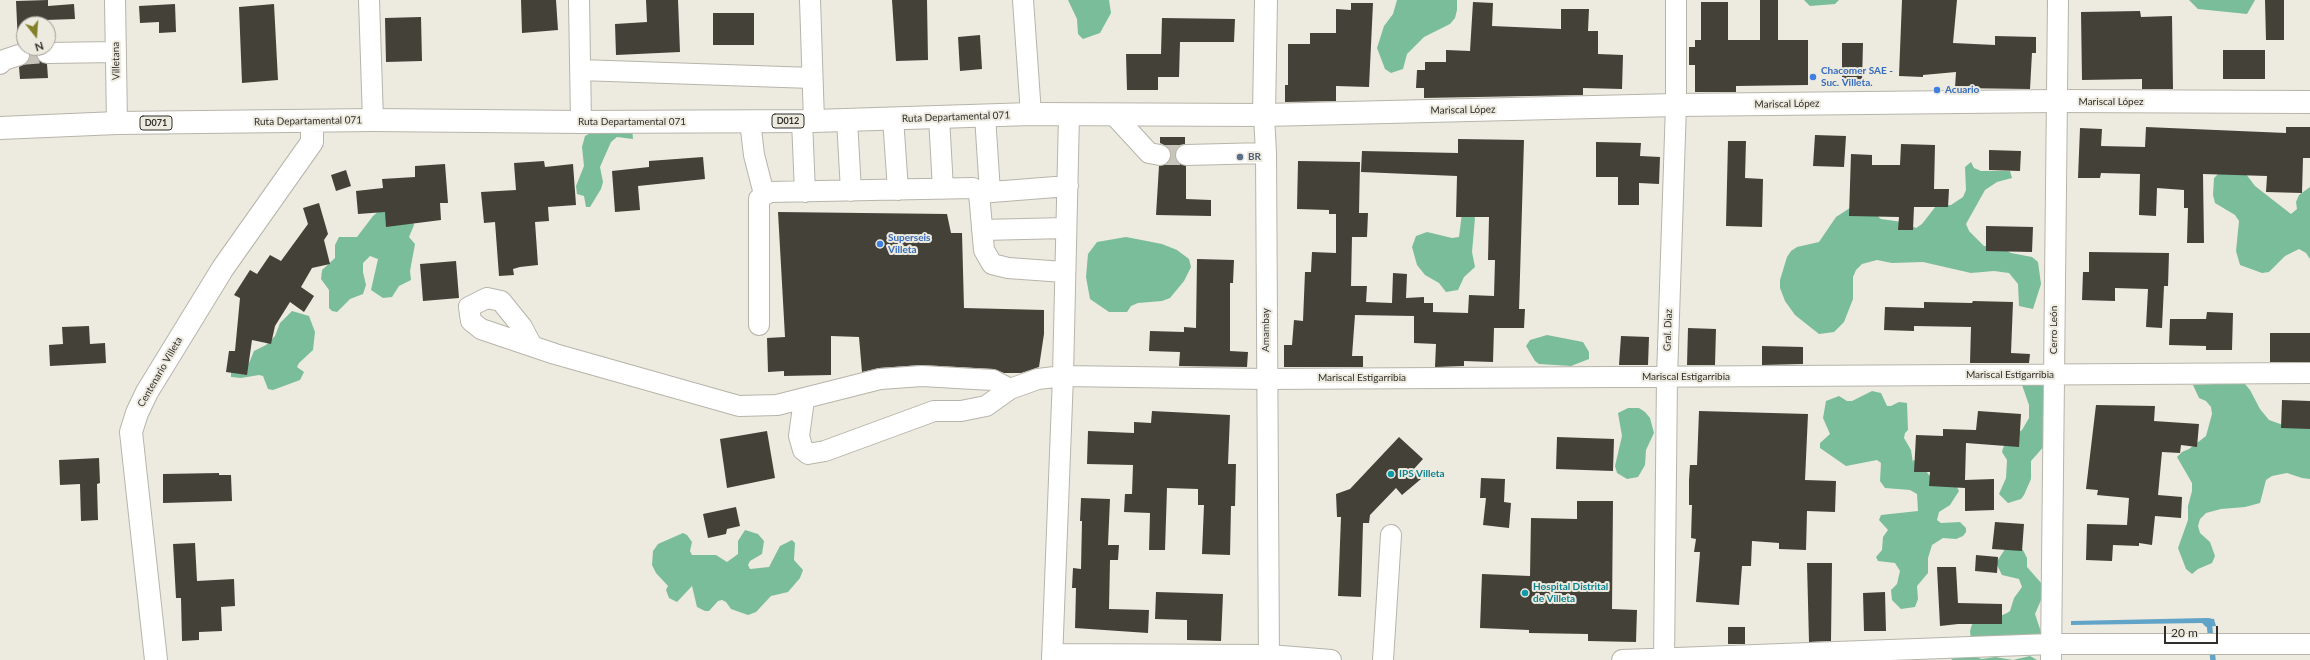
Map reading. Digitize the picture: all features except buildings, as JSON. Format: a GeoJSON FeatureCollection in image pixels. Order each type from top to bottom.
{"type":"FeatureCollection","features":[{"type":"Feature","properties":{"kind":"main road","name":"Amambay"},"geometry":{"type":"LineString","coordinates":[[1264,115],[1266,0]]}},
{"type":"Feature","properties":{"kind":"main road","name":"Mariscal López"},"geometry":{"type":"LineString","coordinates":[[1264,115],[1676,105],[2056,102],[2310,102]]}},
{"type":"Feature","properties":{"kind":"main road","name":"Ruta Departamental 071"},"geometry":{"type":"LineString","coordinates":[[0,128],[117,123],[312,122],[373,120],[581,122],[808,121],[1031,114],[1264,115]]}},
{"type":"Feature","properties":{"kind":"main road","name":"Centenario Villeta"},"geometry":{"type":"LineString","coordinates":[[156,660],[131,432],[133,425],[147,392],[224,268],[312,142],[312,122]]}},
{"type":"Feature","properties":{"kind":"street","name":"Villetana"},"geometry":{"type":"LineString","coordinates":[[115,0],[117,123]]}},
{"type":"Feature","properties":{"kind":"street"},"geometry":{"type":"LineString","coordinates":[[369,0],[373,120]]}},
{"type":"Feature","properties":{"kind":"street"},"geometry":{"type":"LineString","coordinates":[[579,0],[581,122]]}},
{"type":"Feature","properties":{"kind":"street"},"geometry":{"type":"LineString","coordinates":[[805,192],[808,121],[812,78],[810,0]]}},
{"type":"Feature","properties":{"kind":"street"},"geometry":{"type":"LineString","coordinates":[[1023,0],[1031,114]]}},
{"type":"Feature","properties":{"kind":"street","name":"Gral. Diaz"},"geometry":{"type":"LineString","coordinates":[[1664,660],[1666,377],[1676,105],[1676,0]]}},
{"type":"Feature","properties":{"kind":"street","name":"Cerro León"},"geometry":{"type":"LineString","coordinates":[[2051,652],[2058,0]]}},
{"type":"Feature","properties":{"kind":"street"},"geometry":{"type":"LineString","coordinates":[[56,53],[116,52]]}},
{"type":"Feature","properties":{"kind":"street"},"geometry":{"type":"LineString","coordinates":[[0,64],[4,60],[16,56]]}},
{"type":"Feature","properties":{"kind":"street"},"geometry":{"type":"LineString","coordinates":[[580,70],[812,78]]}},
{"type":"Feature","properties":{"kind":"street"},"geometry":{"type":"LineString","coordinates":[[1069,115],[1068,186],[1064,272],[1063,376],[1052,657],[1269,657],[1331,660]]}},
{"type":"Feature","properties":{"kind":"street"},"geometry":{"type":"LineString","coordinates":[[1114,115],[1149,153],[1160,155]]}},
{"type":"Feature","properties":{"kind":"street","name":"Amambay"},"geometry":{"type":"LineString","coordinates":[[1264,115],[1266,153],[1266,378],[1269,657]]}},
{"type":"Feature","properties":{"kind":"street"},"geometry":{"type":"LineString","coordinates":[[985,116],[982,230],[984,250],[992,264],[1008,268],[1064,272]]}},
{"type":"Feature","properties":{"kind":"street"},"geometry":{"type":"LineString","coordinates":[[939,117],[943,189]]}},
{"type":"Feature","properties":{"kind":"street"},"geometry":{"type":"LineString","coordinates":[[893,118],[898,190]]}},
{"type":"Feature","properties":{"kind":"street"},"geometry":{"type":"LineString","coordinates":[[847,120],[851,191]]}},
{"type":"Feature","properties":{"kind":"street"},"geometry":{"type":"LineString","coordinates":[[750,121],[754,155],[764,194]]}},
{"type":"Feature","properties":{"kind":"street"},"geometry":{"type":"LineString","coordinates":[[1186,155],[1266,153]]}},
{"type":"Feature","properties":{"kind":"street"},"geometry":{"type":"LineString","coordinates":[[759,325],[758,199],[764,194],[973,188],[984,193],[1068,186]]}},
{"type":"Feature","properties":{"kind":"street"},"geometry":{"type":"LineString","coordinates":[[982,230],[1066,228]]}},
{"type":"Feature","properties":{"kind":"street"},"geometry":{"type":"LineString","coordinates":[[532,346],[739,406],[777,405],[804,400],[880,379],[922,376],[993,380],[1010,389]]}},
{"type":"Feature","properties":{"kind":"street","name":"Mariscal Estigarribia"},"geometry":{"type":"LineString","coordinates":[[804,400],[799,436],[803,450],[808,454],[825,451],[934,411],[961,411],[986,406],[1010,389],[1038,379],[1063,376],[1266,378],[2310,373]]}},
{"type":"Feature","properties":{"kind":"street"},"geometry":{"type":"LineString","coordinates":[[1383,660],[1391,535]]}},
{"type":"Feature","properties":{"kind":"street"},"geometry":{"type":"LineString","coordinates":[[1622,660],[2051,652],[2192,645],[2310,644]]}},
{"type":"Feature","properties":{"kind":"green space"},"geometry":{"type":"Polygon","coordinates":[[[1068,0],[1109,0],[1111,13],[1100,33],[1083,39],[1078,34],[1077,19],[1068,0]]]}},
{"type":"Feature","properties":{"kind":"green space"},"geometry":{"type":"Polygon","coordinates":[[[1397,0],[1457,0],[1457,10],[1455,18],[1450,24],[1424,37],[1407,54],[1403,69],[1391,73],[1385,69],[1377,48],[1384,26],[1393,14],[1397,0]]]}},
{"type":"Feature","properties":{"kind":"green space"},"geometry":{"type":"Polygon","coordinates":[[[1804,0],[1839,0],[1835,4],[1810,6],[1804,0]]]}},
{"type":"Feature","properties":{"kind":"green space"},"geometry":{"type":"Polygon","coordinates":[[[2189,0],[2255,0],[2247,14],[2198,9],[2189,0]]]}},
{"type":"Feature","properties":{"kind":"green space"},"geometry":{"type":"Polygon","coordinates":[[[632,127],[633,139],[617,137],[611,142],[600,167],[603,182],[601,189],[590,207],[586,207],[584,196],[577,194],[576,186],[584,166],[582,147],[585,136],[598,129],[632,127]]]}},
{"type":"Feature","properties":{"kind":"green space"},"geometry":{"type":"Polygon","coordinates":[[[1971,162],[1974,168],[1981,171],[2010,171],[2012,178],[1997,182],[1985,190],[1966,224],[1969,231],[1984,246],[1998,246],[2011,253],[2032,257],[2038,262],[2041,284],[2033,309],[2019,306],[2018,284],[2009,273],[1994,271],[1971,273],[1923,262],[1892,263],[1877,260],[1862,264],[1856,270],[1853,277],[1853,299],[1844,322],[1834,332],[1819,334],[1795,315],[1785,301],[1780,288],[1780,280],[1787,257],[1791,251],[1797,247],[1819,242],[1836,217],[1856,204],[1869,209],[1881,219],[1902,222],[1916,228],[1922,224],[1936,206],[1951,205],[1963,197],[1966,190],[1965,167],[1971,162]]]}},
{"type":"Feature","properties":{"kind":"green space"},"geometry":{"type":"Polygon","coordinates":[[[2219,173],[2246,174],[2255,186],[2291,214],[2297,209],[2296,202],[2299,195],[2310,187],[2310,259],[2306,253],[2299,249],[2285,256],[2269,272],[2262,273],[2240,265],[2236,251],[2239,221],[2235,215],[2215,203],[2213,195],[2214,178],[2219,173]]]}},
{"type":"Feature","properties":{"kind":"green space"},"geometry":{"type":"Polygon","coordinates":[[[380,210],[413,221],[414,225],[409,237],[415,244],[410,271],[411,280],[399,286],[392,297],[383,298],[371,290],[378,259],[370,256],[363,263],[363,272],[366,285],[363,294],[350,299],[337,312],[332,311],[329,308],[329,290],[321,279],[322,270],[335,258],[335,245],[339,237],[357,237],[373,216],[380,210]]]}},
{"type":"Feature","properties":{"kind":"green space"},"geometry":{"type":"Polygon","coordinates":[[[1462,213],[1473,215],[1475,218],[1472,252],[1475,267],[1464,277],[1458,290],[1446,292],[1439,283],[1425,275],[1417,265],[1412,247],[1416,236],[1427,232],[1452,238],[1459,237],[1462,213]]]}},
{"type":"Feature","properties":{"kind":"green space"},"geometry":{"type":"Polygon","coordinates":[[[1126,237],[1162,244],[1177,250],[1189,259],[1191,267],[1184,281],[1170,298],[1162,301],[1138,303],[1131,306],[1127,312],[1109,312],[1090,299],[1086,277],[1088,254],[1097,242],[1126,237]]]}},
{"type":"Feature","properties":{"kind":"green space"},"geometry":{"type":"Polygon","coordinates":[[[292,311],[309,316],[315,332],[313,350],[299,363],[297,367],[304,372],[300,380],[273,390],[268,389],[263,376],[259,375],[241,378],[231,377],[231,372],[249,363],[254,351],[266,345],[275,336],[280,323],[292,311]]]}},
{"type":"Feature","properties":{"kind":"green space"},"geometry":{"type":"Polygon","coordinates":[[[1547,335],[1583,342],[1589,352],[1589,359],[1571,366],[1539,364],[1535,361],[1526,346],[1530,340],[1547,335]]]}},
{"type":"Feature","properties":{"kind":"green space"},"geometry":{"type":"Polygon","coordinates":[[[2044,378],[2046,444],[2031,461],[2031,479],[2024,495],[2021,499],[2008,503],[1999,494],[2006,478],[2007,460],[2002,452],[2003,448],[2008,440],[2022,430],[2029,418],[2029,405],[2022,385],[2044,378]]]}},
{"type":"Feature","properties":{"kind":"green space"},"geometry":{"type":"Polygon","coordinates":[[[2245,384],[2250,390],[2260,409],[2269,420],[2283,425],[2310,426],[2310,479],[2287,473],[2272,476],[2266,480],[2260,503],[2245,507],[2221,509],[2206,513],[2200,519],[2198,526],[2200,533],[2210,542],[2215,556],[2212,563],[2198,569],[2192,574],[2186,569],[2178,548],[2188,520],[2188,506],[2192,491],[2192,483],[2177,457],[2206,436],[2212,414],[2211,407],[2206,401],[2199,398],[2193,385],[2245,384]]]}},
{"type":"Feature","properties":{"kind":"green space"},"geometry":{"type":"Polygon","coordinates":[[[1872,391],[1881,393],[1887,406],[1891,406],[1899,402],[1907,403],[1908,430],[1905,433],[1904,438],[1911,450],[1913,463],[1913,460],[1921,464],[1929,475],[1939,480],[1953,479],[1959,491],[1950,505],[1939,512],[1937,520],[1941,523],[1960,522],[1966,528],[1966,532],[1963,536],[1956,539],[1943,538],[1932,545],[1928,558],[1928,573],[1917,586],[1918,599],[1915,607],[1901,609],[1892,600],[1891,590],[1897,584],[1900,571],[1895,563],[1878,561],[1876,557],[1882,550],[1883,537],[1888,530],[1879,520],[1881,515],[1918,511],[1917,494],[1910,490],[1885,488],[1880,481],[1881,463],[1877,460],[1846,466],[1820,448],[1820,443],[1830,434],[1823,418],[1826,401],[1839,396],[1847,401],[1852,401],[1872,391]]]}},
{"type":"Feature","properties":{"kind":"green space"},"geometry":{"type":"Polygon","coordinates":[[[1628,408],[1639,408],[1645,412],[1650,418],[1654,433],[1646,450],[1645,465],[1641,472],[1638,477],[1627,479],[1617,473],[1615,466],[1622,436],[1618,413],[1628,408]]]}},
{"type":"Feature","properties":{"kind":"green space"},"geometry":{"type":"Polygon","coordinates":[[[745,530],[758,534],[764,541],[762,554],[750,561],[748,565],[750,569],[769,567],[780,546],[792,540],[795,543],[794,560],[803,570],[800,578],[788,592],[771,596],[756,612],[748,615],[731,609],[726,602],[722,600],[718,601],[709,611],[705,611],[697,607],[692,586],[677,602],[669,598],[666,590],[668,586],[656,573],[652,565],[653,551],[658,544],[683,533],[687,535],[692,542],[690,551],[692,555],[716,555],[727,562],[738,554],[738,541],[745,530]]]}},
{"type":"Feature","properties":{"kind":"green space"},"geometry":{"type":"Polygon","coordinates":[[[2007,546],[2019,547],[2023,550],[2027,558],[2027,567],[2042,584],[2044,593],[2035,614],[2042,635],[1971,640],[1970,631],[1974,618],[1998,617],[2007,613],[2010,611],[2014,598],[2022,587],[2019,579],[2002,575],[1996,563],[2007,546]]]}},
{"type":"Feature","properties":{"kind":"green space"},"geometry":{"type":"Polygon","coordinates":[[[1969,655],[1982,659],[1995,657],[2013,660],[1951,660],[1956,656],[1969,655]]]}},
{"type":"Feature","properties":{"kind":"green space"},"geometry":{"type":"Polygon","coordinates":[[[2030,656],[2037,660],[2013,660],[2030,656]]]}},
{"type":"Feature","properties":{"kind":"water"},"geometry":{"type":"Polygon","coordinates":[[[2214,619],[2216,626],[2206,627],[2202,623],[2071,625],[2071,621],[2214,619]]]}},
{"type":"Feature","properties":{"kind":"waterway"},"geometry":{"type":"LineString","coordinates":[[2207,621],[2209,621],[2213,660]]}},
{"type":"Feature","properties":{"kind":"tunnel"},"geometry":{"type":"LineString","coordinates":[[1160,155],[1186,155]]}},
{"type":"Feature","properties":{"kind":"place","name":"Chacomer SAE - Suc. Villeta."},"geometry":{"type":"Point","coordinates":[1813,77]}},
{"type":"Feature","properties":{"kind":"place","name":"Acuario"},"geometry":{"type":"Point","coordinates":[1937,90]}},
{"type":"Feature","properties":{"kind":"place","name":"BR"},"geometry":{"type":"Point","coordinates":[1240,157]}},
{"type":"Feature","properties":{"kind":"place","name":"Superseis Villeta"},"geometry":{"type":"Point","coordinates":[880,244]}},
{"type":"Feature","properties":{"kind":"place","name":"IPS Villeta"},"geometry":{"type":"Point","coordinates":[1391,474]}},
{"type":"Feature","properties":{"kind":"place","name":"Hospital Distrital de Villeta"},"geometry":{"type":"Point","coordinates":[1525,593]}}]}
